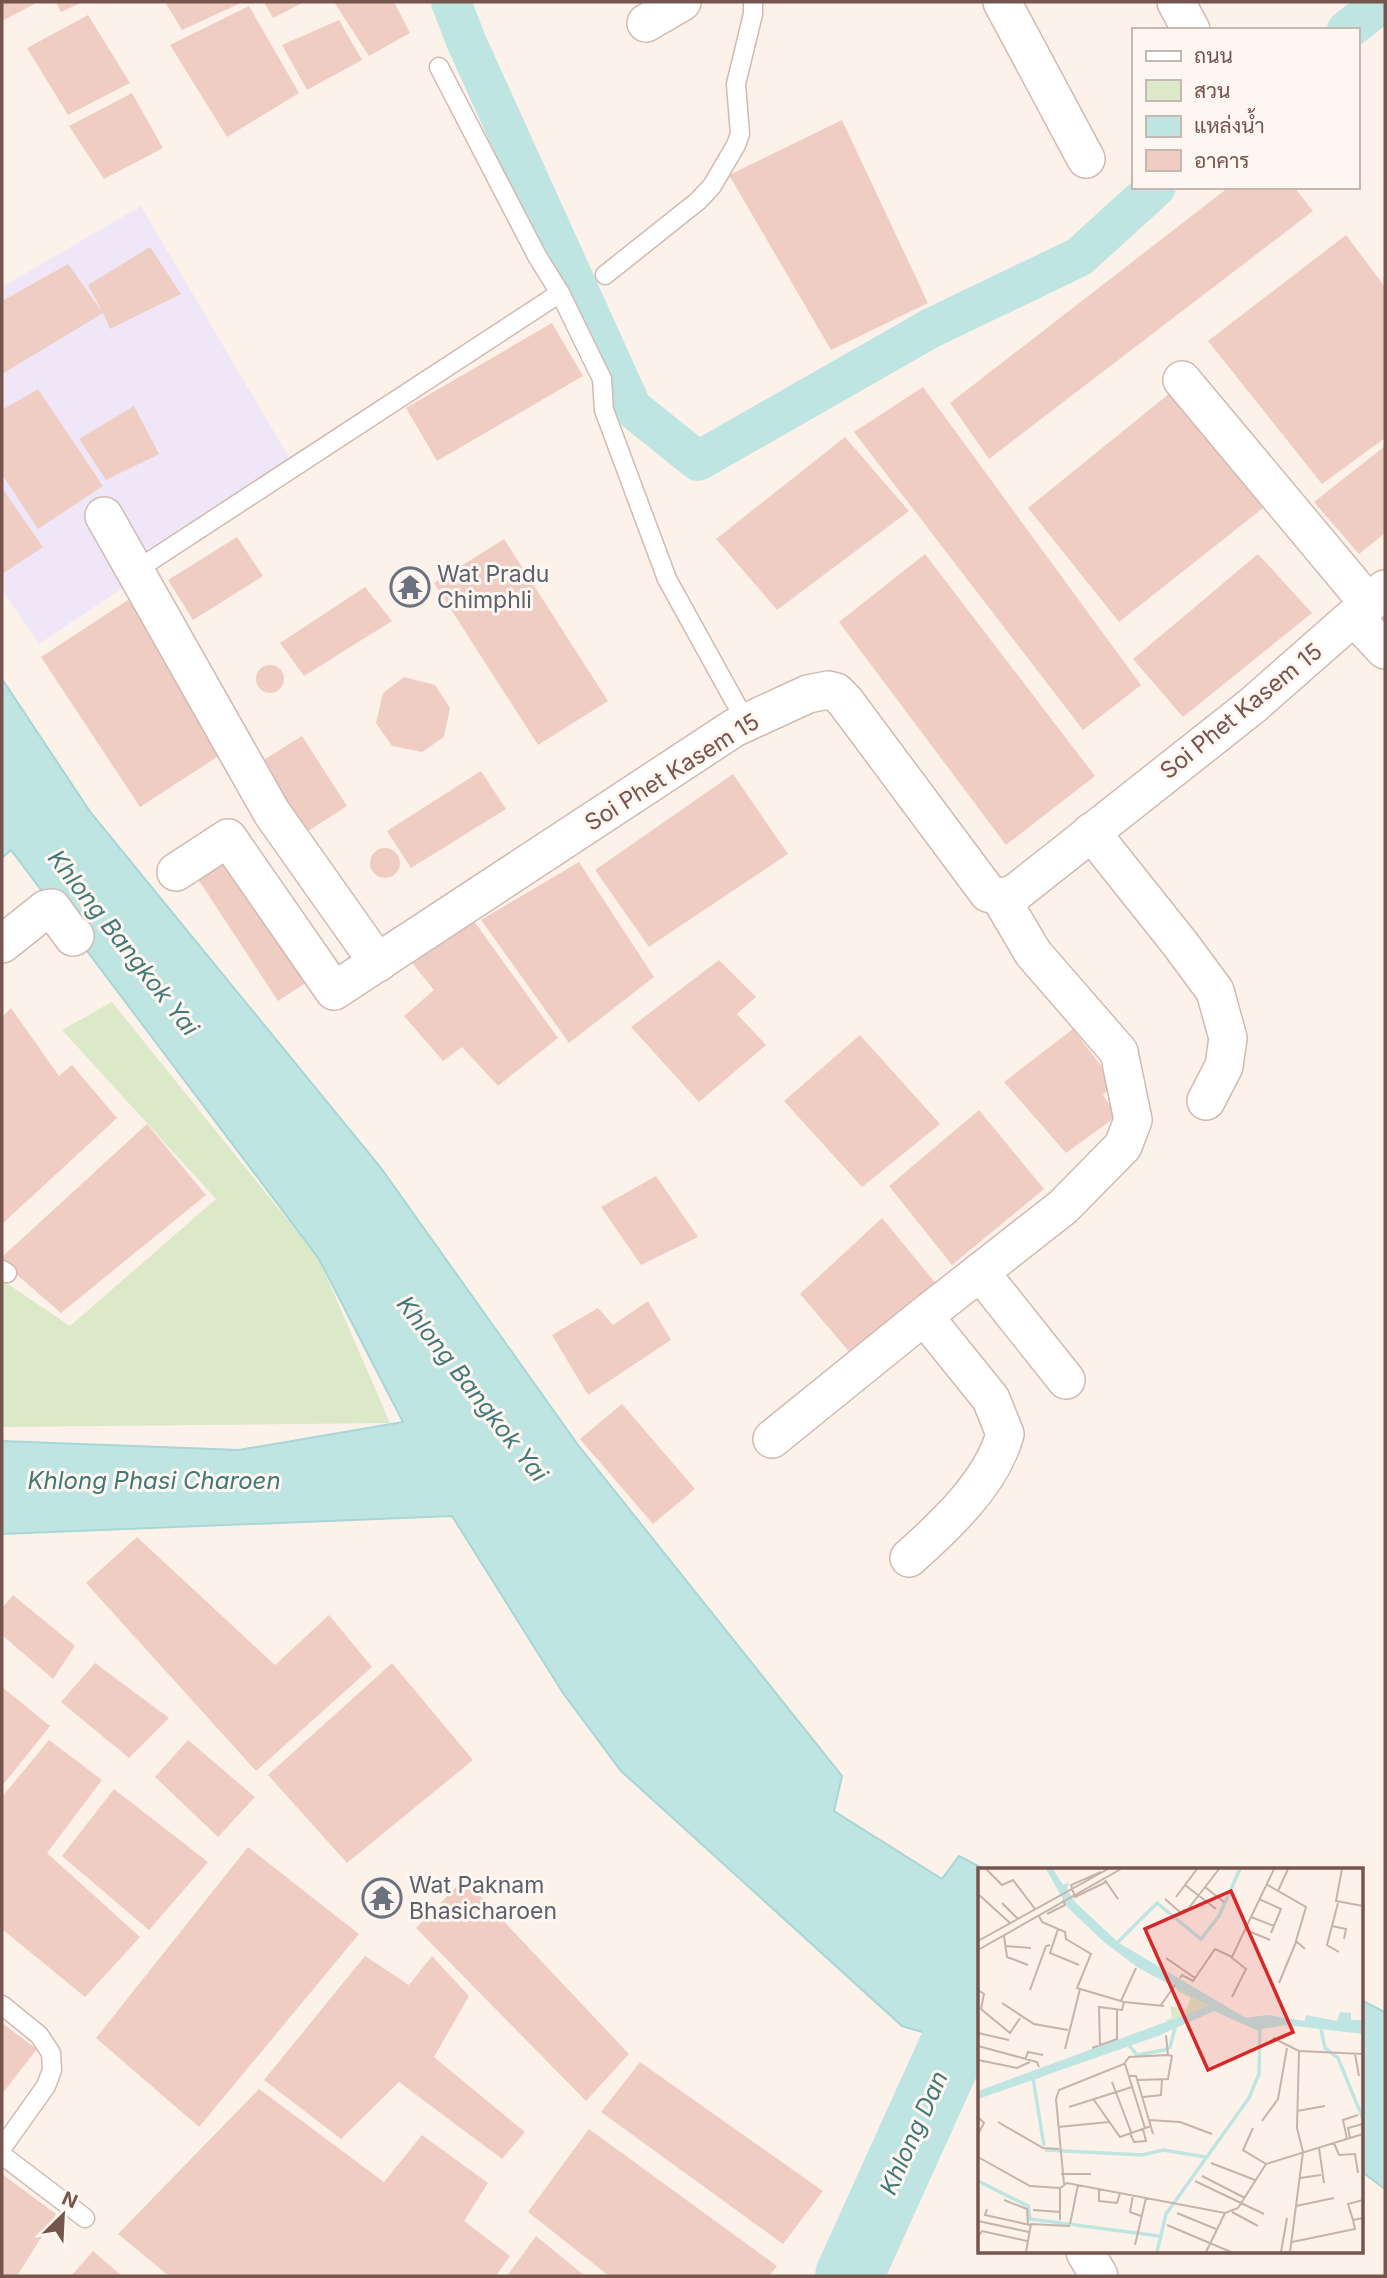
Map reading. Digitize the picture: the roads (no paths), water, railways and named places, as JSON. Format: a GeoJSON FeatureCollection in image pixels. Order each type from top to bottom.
{"type":"FeatureCollection","features":[{"type":"Feature","properties":{"kind":"street"},"geometry":{"type":"LineString","coordinates":[[646,23],[682,2]]}},
{"type":"Feature","properties":{"kind":"street"},"geometry":{"type":"LineString","coordinates":[[1002,2],[1086,159]]}},
{"type":"Feature","properties":{"kind":"street"},"geometry":{"type":"LineString","coordinates":[[1177,2],[1190,28]]}},
{"type":"Feature","properties":{"kind":"street"},"geometry":{"type":"LineString","coordinates":[[1182,380],[1369,604],[1385,650]]}},
{"type":"Feature","properties":{"kind":"street"},"geometry":{"type":"LineString","coordinates":[[104,516],[272,814],[378,963]]}},
{"type":"Feature","properties":{"kind":"street","name":"Soi Phet Kasem 15"},"geometry":{"type":"LineString","coordinates":[[228,838],[334,991],[734,728],[808,694],[828,690],[836,692],[845,701],[988,893],[1000,897],[1014,894],[1252,706],[1369,604]]}},
{"type":"Feature","properties":{"kind":"street"},"geometry":{"type":"LineString","coordinates":[[176,872],[228,838],[272,814]]}},
{"type":"Feature","properties":{"kind":"street"},"geometry":{"type":"LineString","coordinates":[[1091,832],[1215,992],[1228,1038],[1224,1066],[1206,1101]]}},
{"type":"Feature","properties":{"kind":"street"},"geometry":{"type":"LineString","coordinates":[[772,1439],[924,1315],[1063,1207],[1123,1146],[1133,1120],[1119,1052],[1033,953],[1000,897]]}},
{"type":"Feature","properties":{"kind":"street"},"geometry":{"type":"LineString","coordinates":[[2,944],[46,909],[52,908],[73,937],[75,936]]}},
{"type":"Feature","properties":{"kind":"street"},"geometry":{"type":"LineString","coordinates":[[980,1272],[1066,1380]]}},
{"type":"Feature","properties":{"kind":"street"},"geometry":{"type":"LineString","coordinates":[[909,1558],[946,1525],[993,1464],[1005,1434],[990,1399],[924,1315]]}},
{"type":"Feature","properties":{"kind":"street"},"geometry":{"type":"LineString","coordinates":[[1086,2254],[1098,2276]]}},
{"type":"Feature","properties":{"kind":"lane"},"geometry":{"type":"LineString","coordinates":[[605,275],[698,201],[712,186],[736,145],[740,134],[736,84],[753,14],[753,2]]}},
{"type":"Feature","properties":{"kind":"lane"},"geometry":{"type":"LineString","coordinates":[[439,67],[537,256],[560,293],[602,379],[604,410],[667,579],[746,723]]}},
{"type":"Feature","properties":{"kind":"lane"},"geometry":{"type":"LineString","coordinates":[[135,571],[560,293]]}},
{"type":"Feature","properties":{"kind":"lane"},"geometry":{"type":"LineString","coordinates":[[2,2005],[39,2035],[51,2053],[52,2070],[46,2086],[2,2148]]}},
{"type":"Feature","properties":{"kind":"lane"},"geometry":{"type":"LineString","coordinates":[[2,2155],[85,2218]]}},
{"type":"Feature","properties":{"kind":"water"},"geometry":{"type":"Polygon","coordinates":[[[2,679],[91,813],[381,1168],[578,1445],[842,1776],[834,1811],[942,1879],[959,1856],[982,1868],[978,1868],[978,2049],[902,2026],[621,1771],[563,1693],[452,1516],[2,1534],[2,1441],[239,1450],[403,1422],[319,1259],[11,850],[2,858],[2,679]]]}},
{"type":"Feature","properties":{"kind":"water"},"geometry":{"type":"Polygon","coordinates":[[[1362,2000],[1385,2012],[1385,2189],[1362,2172],[1362,2000]]]}},
{"type":"Feature","properties":{"kind":"waterway"},"geometry":{"type":"LineString","coordinates":[[451,2],[466,41],[632,408],[698,461],[931,328],[1079,257],[1154,189]]}},
{"type":"Feature","properties":{"kind":"waterway"},"geometry":{"type":"LineString","coordinates":[[1350,28],[1383,2]]}},
{"type":"Feature","properties":{"kind":"waterway","name":"Khlong Dan"},"geometry":{"type":"LineString","coordinates":[[849,2276],[978,1991]]}},
{"type":"Feature","properties":{"kind":"place","name":"Wat Pradu Chimphli"},"geometry":{"type":"Point","coordinates":[410,587]}},
{"type":"Feature","properties":{"kind":"place","name":"Wat Paknam Bhasicharoen"},"geometry":{"type":"Point","coordinates":[382,1898]}},
{"type":"Feature","properties":{"kind":"water label","name":"Khlong Bangkok Yai"},"geometry":{"type":"Point","coordinates":[123,943]}},
{"type":"Feature","properties":{"kind":"water label","name":"Khlong Bangkok Yai"},"geometry":{"type":"Point","coordinates":[472,1389]}},
{"type":"Feature","properties":{"kind":"water label","name":"Khlong Phasi Charoen"},"geometry":{"type":"Point","coordinates":[154,1481]}}]}
